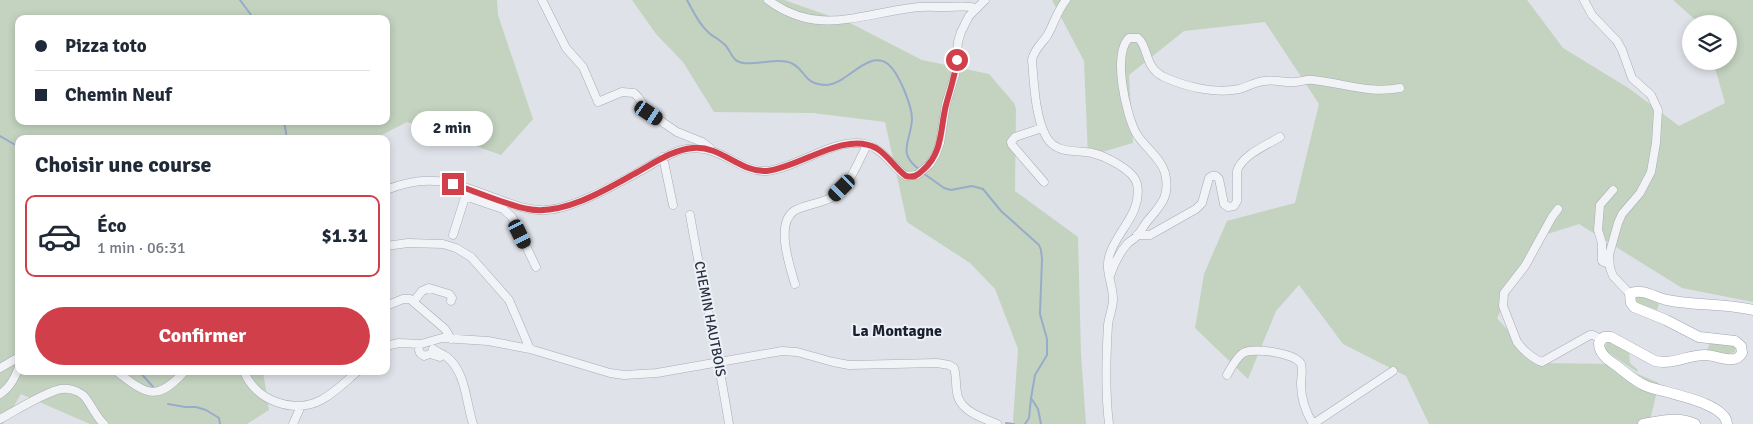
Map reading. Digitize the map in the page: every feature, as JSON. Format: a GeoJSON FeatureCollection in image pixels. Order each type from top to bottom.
{"type":"FeatureCollection","features":[{"type":"Feature","properties":{"kind":"main road"},"geometry":{"type":"LineString","coordinates":[[1726,424],[1724,414],[1709,405],[1643,385],[1614,364],[1602,353],[1599,345],[1604,336],[1611,337],[1660,362],[1677,361],[1706,355],[1732,360],[1740,356],[1742,349],[1738,343],[1692,334],[1666,320],[1634,307],[1630,294],[1638,291],[1676,302],[1723,305],[1753,310]]}},
{"type":"Feature","properties":{"kind":"main road"},"geometry":{"type":"LineString","coordinates":[[1643,424],[1676,419],[1695,424]]}},
{"type":"Feature","properties":{"kind":"street"},"geometry":{"type":"LineString","coordinates":[[542,0],[566,48],[584,67],[598,102],[622,92],[634,93],[649,113],[677,132],[702,142],[712,150],[744,165],[765,171],[778,169],[853,143],[867,145],[878,150],[906,176],[917,176],[930,164],[940,143],[946,104],[956,75],[960,37],[964,26],[976,8],[985,0]]}},
{"type":"Feature","properties":{"kind":"street"},"geometry":{"type":"LineString","coordinates":[[768,0],[796,16],[825,21],[845,20],[914,7],[945,4],[976,8]]}},
{"type":"Feature","properties":{"kind":"street"},"geometry":{"type":"LineString","coordinates":[[1066,0],[1056,15],[1047,35],[1034,53],[1032,60],[1042,128],[1048,140],[1060,149],[1092,153],[1107,159],[1128,171],[1137,183],[1138,198],[1133,214],[1109,256],[1107,264],[1113,300],[1108,322],[1107,345],[1106,390],[1109,424]]}},
{"type":"Feature","properties":{"kind":"street"},"geometry":{"type":"LineString","coordinates":[[1584,0],[1592,15],[1617,41],[1632,78],[1651,95],[1655,102],[1658,117],[1656,142],[1650,172],[1645,185],[1622,214],[1609,255],[1609,264],[1613,276],[1630,294]]}},
{"type":"Feature","properties":{"kind":"street"},"geometry":{"type":"LineString","coordinates":[[1110,276],[1116,261],[1128,243],[1160,208],[1165,198],[1165,172],[1136,133],[1122,83],[1121,58],[1125,42],[1129,38],[1138,38],[1142,41],[1147,59],[1157,73],[1195,87],[1230,91],[1264,80],[1292,83],[1312,80],[1366,90],[1400,88]]}},
{"type":"Feature","properties":{"kind":"street"},"geometry":{"type":"LineString","coordinates":[[1042,128],[1015,136],[1012,145],[1044,182]]}},
{"type":"Feature","properties":{"kind":"street"},"geometry":{"type":"LineString","coordinates":[[1137,235],[1150,235],[1196,209],[1202,203],[1209,178],[1212,176],[1216,176],[1219,179],[1224,204],[1228,207],[1234,206],[1237,201],[1238,166],[1247,157],[1280,137]]}},
{"type":"Feature","properties":{"kind":"street"},"geometry":{"type":"LineString","coordinates":[[795,284],[786,253],[784,233],[787,220],[795,210],[824,201],[835,195],[849,179],[867,145]]}},
{"type":"Feature","properties":{"kind":"street"},"geometry":{"type":"LineString","coordinates":[[467,192],[528,209],[555,209],[582,200],[663,157],[681,150],[693,148],[712,150]]}},
{"type":"Feature","properties":{"kind":"street"},"geometry":{"type":"LineString","coordinates":[[663,157],[673,205]]}},
{"type":"Feature","properties":{"kind":"street"},"geometry":{"type":"LineString","coordinates":[[390,188],[401,184],[431,180],[443,181],[503,209],[512,218],[536,267]]}},
{"type":"Feature","properties":{"kind":"street"},"geometry":{"type":"LineString","coordinates":[[1609,264],[1602,261],[1602,243],[1598,230],[1600,205],[1613,190]]}},
{"type":"Feature","properties":{"kind":"street"},"geometry":{"type":"LineString","coordinates":[[453,235],[467,192]]}},
{"type":"Feature","properties":{"kind":"street"},"geometry":{"type":"LineString","coordinates":[[1558,208],[1524,266],[1507,288],[1504,294],[1503,306],[1517,342],[1538,361],[1542,362],[1590,336],[1593,335],[1601,339]]}},
{"type":"Feature","properties":{"kind":"street","name":"CHEMIN HAUTBOIS"},"geometry":{"type":"LineString","coordinates":[[690,215],[700,274],[719,362],[729,424]]}},
{"type":"Feature","properties":{"kind":"street"},"geometry":{"type":"LineString","coordinates":[[390,245],[408,243],[442,244],[456,248],[471,257],[509,300],[530,349]]}},
{"type":"Feature","properties":{"kind":"street"},"geometry":{"type":"LineString","coordinates":[[414,301],[422,291],[429,288],[449,294],[452,298],[451,301]]}},
{"type":"Feature","properties":{"kind":"street"},"geometry":{"type":"LineString","coordinates":[[390,304],[403,299],[414,301],[445,329],[451,339]]}},
{"type":"Feature","properties":{"kind":"street"},"geometry":{"type":"LineString","coordinates":[[427,348],[437,342],[451,339],[488,341],[530,349],[610,373],[624,375],[657,373],[782,351],[796,352],[849,365],[944,364],[954,368],[958,397],[966,408],[972,413],[997,424]]}},
{"type":"Feature","properties":{"kind":"street"},"geometry":{"type":"LineString","coordinates":[[390,345],[399,343],[427,348],[451,361],[458,371],[473,424]]}},
{"type":"Feature","properties":{"kind":"street"},"geometry":{"type":"LineString","coordinates":[[1227,375],[1239,356],[1248,351],[1256,350],[1291,356],[1297,359],[1301,363],[1302,369],[1302,402],[1313,424],[1393,371]]}},
{"type":"Feature","properties":{"kind":"street"},"geometry":{"type":"LineString","coordinates":[[0,368],[15,360]]}},
{"type":"Feature","properties":{"kind":"street"},"geometry":{"type":"LineString","coordinates":[[0,394],[14,381],[16,375]]}},
{"type":"Feature","properties":{"kind":"street"},"geometry":{"type":"LineString","coordinates":[[121,375],[139,389],[146,392],[154,392],[163,390],[180,375]]}},
{"type":"Feature","properties":{"kind":"street"},"geometry":{"type":"LineString","coordinates":[[245,375],[248,382],[266,398],[284,404],[301,406],[320,401],[338,389],[354,375]]}},
{"type":"Feature","properties":{"kind":"street"},"geometry":{"type":"LineString","coordinates":[[0,419],[53,392],[71,389],[83,396],[104,424]]}},
{"type":"Feature","properties":{"kind":"street"},"geometry":{"type":"LineString","coordinates":[[293,424],[301,406]]}},
{"type":"Feature","properties":{"kind":"green space"},"geometry":{"type":"Polygon","coordinates":[[[0,0],[497,0],[498,15],[533,119],[501,155],[407,122],[382,135],[15,135],[15,375],[264,375],[269,410],[247,424],[90,424],[21,394],[3,424],[0,424],[0,0]]]}},
{"type":"Feature","properties":{"kind":"green space"},"geometry":{"type":"Polygon","coordinates":[[[632,0],[784,0],[850,23],[922,60],[989,74],[1014,103],[1016,109],[1015,191],[1078,237],[1081,354],[1086,424],[1015,424],[1013,421],[1018,349],[995,289],[970,263],[907,222],[885,122],[813,113],[714,112],[683,62],[656,34],[632,0]]]}},
{"type":"Feature","properties":{"kind":"green space"},"geometry":{"type":"Polygon","coordinates":[[[1052,0],[1527,0],[1563,48],[1630,89],[1679,126],[1725,103],[1716,70],[1737,70],[1737,15],[1690,15],[1673,0],[1753,0],[1753,302],[1682,288],[1579,224],[1538,237],[1497,318],[1537,363],[1614,364],[1659,383],[1649,424],[1429,424],[1406,376],[1343,344],[1299,285],[1276,311],[1248,379],[1195,328],[1204,274],[1227,221],[1295,203],[1319,104],[1265,22],[1184,31],[1129,75],[1133,143],[1088,156],[1084,61],[1052,0]]]}},
{"type":"Feature","properties":{"kind":"green space"},"geometry":{"type":"Polygon","coordinates":[[[1640,295],[1659,304],[1657,310],[1637,303],[1635,298],[1640,295]]]}},
{"type":"Feature","properties":{"kind":"green space"},"geometry":{"type":"Polygon","coordinates":[[[1609,341],[1629,352],[1630,363],[1638,370],[1637,372],[1606,351],[1605,345],[1609,341]]]}},
{"type":"Feature","properties":{"kind":"green space"},"geometry":{"type":"Polygon","coordinates":[[[1710,343],[1725,343],[1736,346],[1735,352],[1728,354],[1707,350],[1710,343]]]}},
{"type":"Feature","properties":{"kind":"waterway"},"geometry":{"type":"LineString","coordinates":[[240,0],[251,15]]}},
{"type":"Feature","properties":{"kind":"waterway"},"geometry":{"type":"LineString","coordinates":[[687,0],[704,28],[724,44],[735,59],[740,62],[788,62],[797,67],[814,83],[827,85],[835,83],[873,61],[888,64],[900,82],[910,106],[912,119],[907,152],[908,158],[920,170]]}},
{"type":"Feature","properties":{"kind":"waterway"},"geometry":{"type":"LineString","coordinates":[[285,125],[286,135]]}},
{"type":"Feature","properties":{"kind":"waterway"},"geometry":{"type":"LineString","coordinates":[[0,136],[15,145]]}},
{"type":"Feature","properties":{"kind":"waterway"},"geometry":{"type":"LineString","coordinates":[[923,173],[944,188],[951,190],[972,186],[983,189],[1001,211],[1039,245],[1042,259],[1040,314],[1047,339],[1047,355],[1035,375],[1031,398],[1038,409],[1041,424]]}},
{"type":"Feature","properties":{"kind":"waterway"},"geometry":{"type":"LineString","coordinates":[[143,375],[154,388]]}},
{"type":"Feature","properties":{"kind":"waterway"},"geometry":{"type":"LineString","coordinates":[[1025,424],[1029,418],[1031,398]]}},
{"type":"Feature","properties":{"kind":"waterway"},"geometry":{"type":"LineString","coordinates":[[168,404],[206,410],[219,418],[220,424]]}},
{"type":"Feature","properties":{"kind":"waterway"},"geometry":{"type":"LineString","coordinates":[[1006,423],[1014,424]]}},
{"type":"Feature","properties":{"kind":"district","name":"La Montagne"},"geometry":{"type":"Point","coordinates":[897,331]}},
{"type":"Feature","properties":{"kind":"route"},"geometry":{"type":"LineString","coordinates":[[453,184],[528,209],[549,210],[582,200],[663,157],[681,150],[702,148],[712,150],[744,165],[765,171],[778,169],[830,149],[853,143],[872,146],[887,157],[906,176],[917,176],[930,164],[940,143],[946,104],[956,75],[957,60]]}}]}
